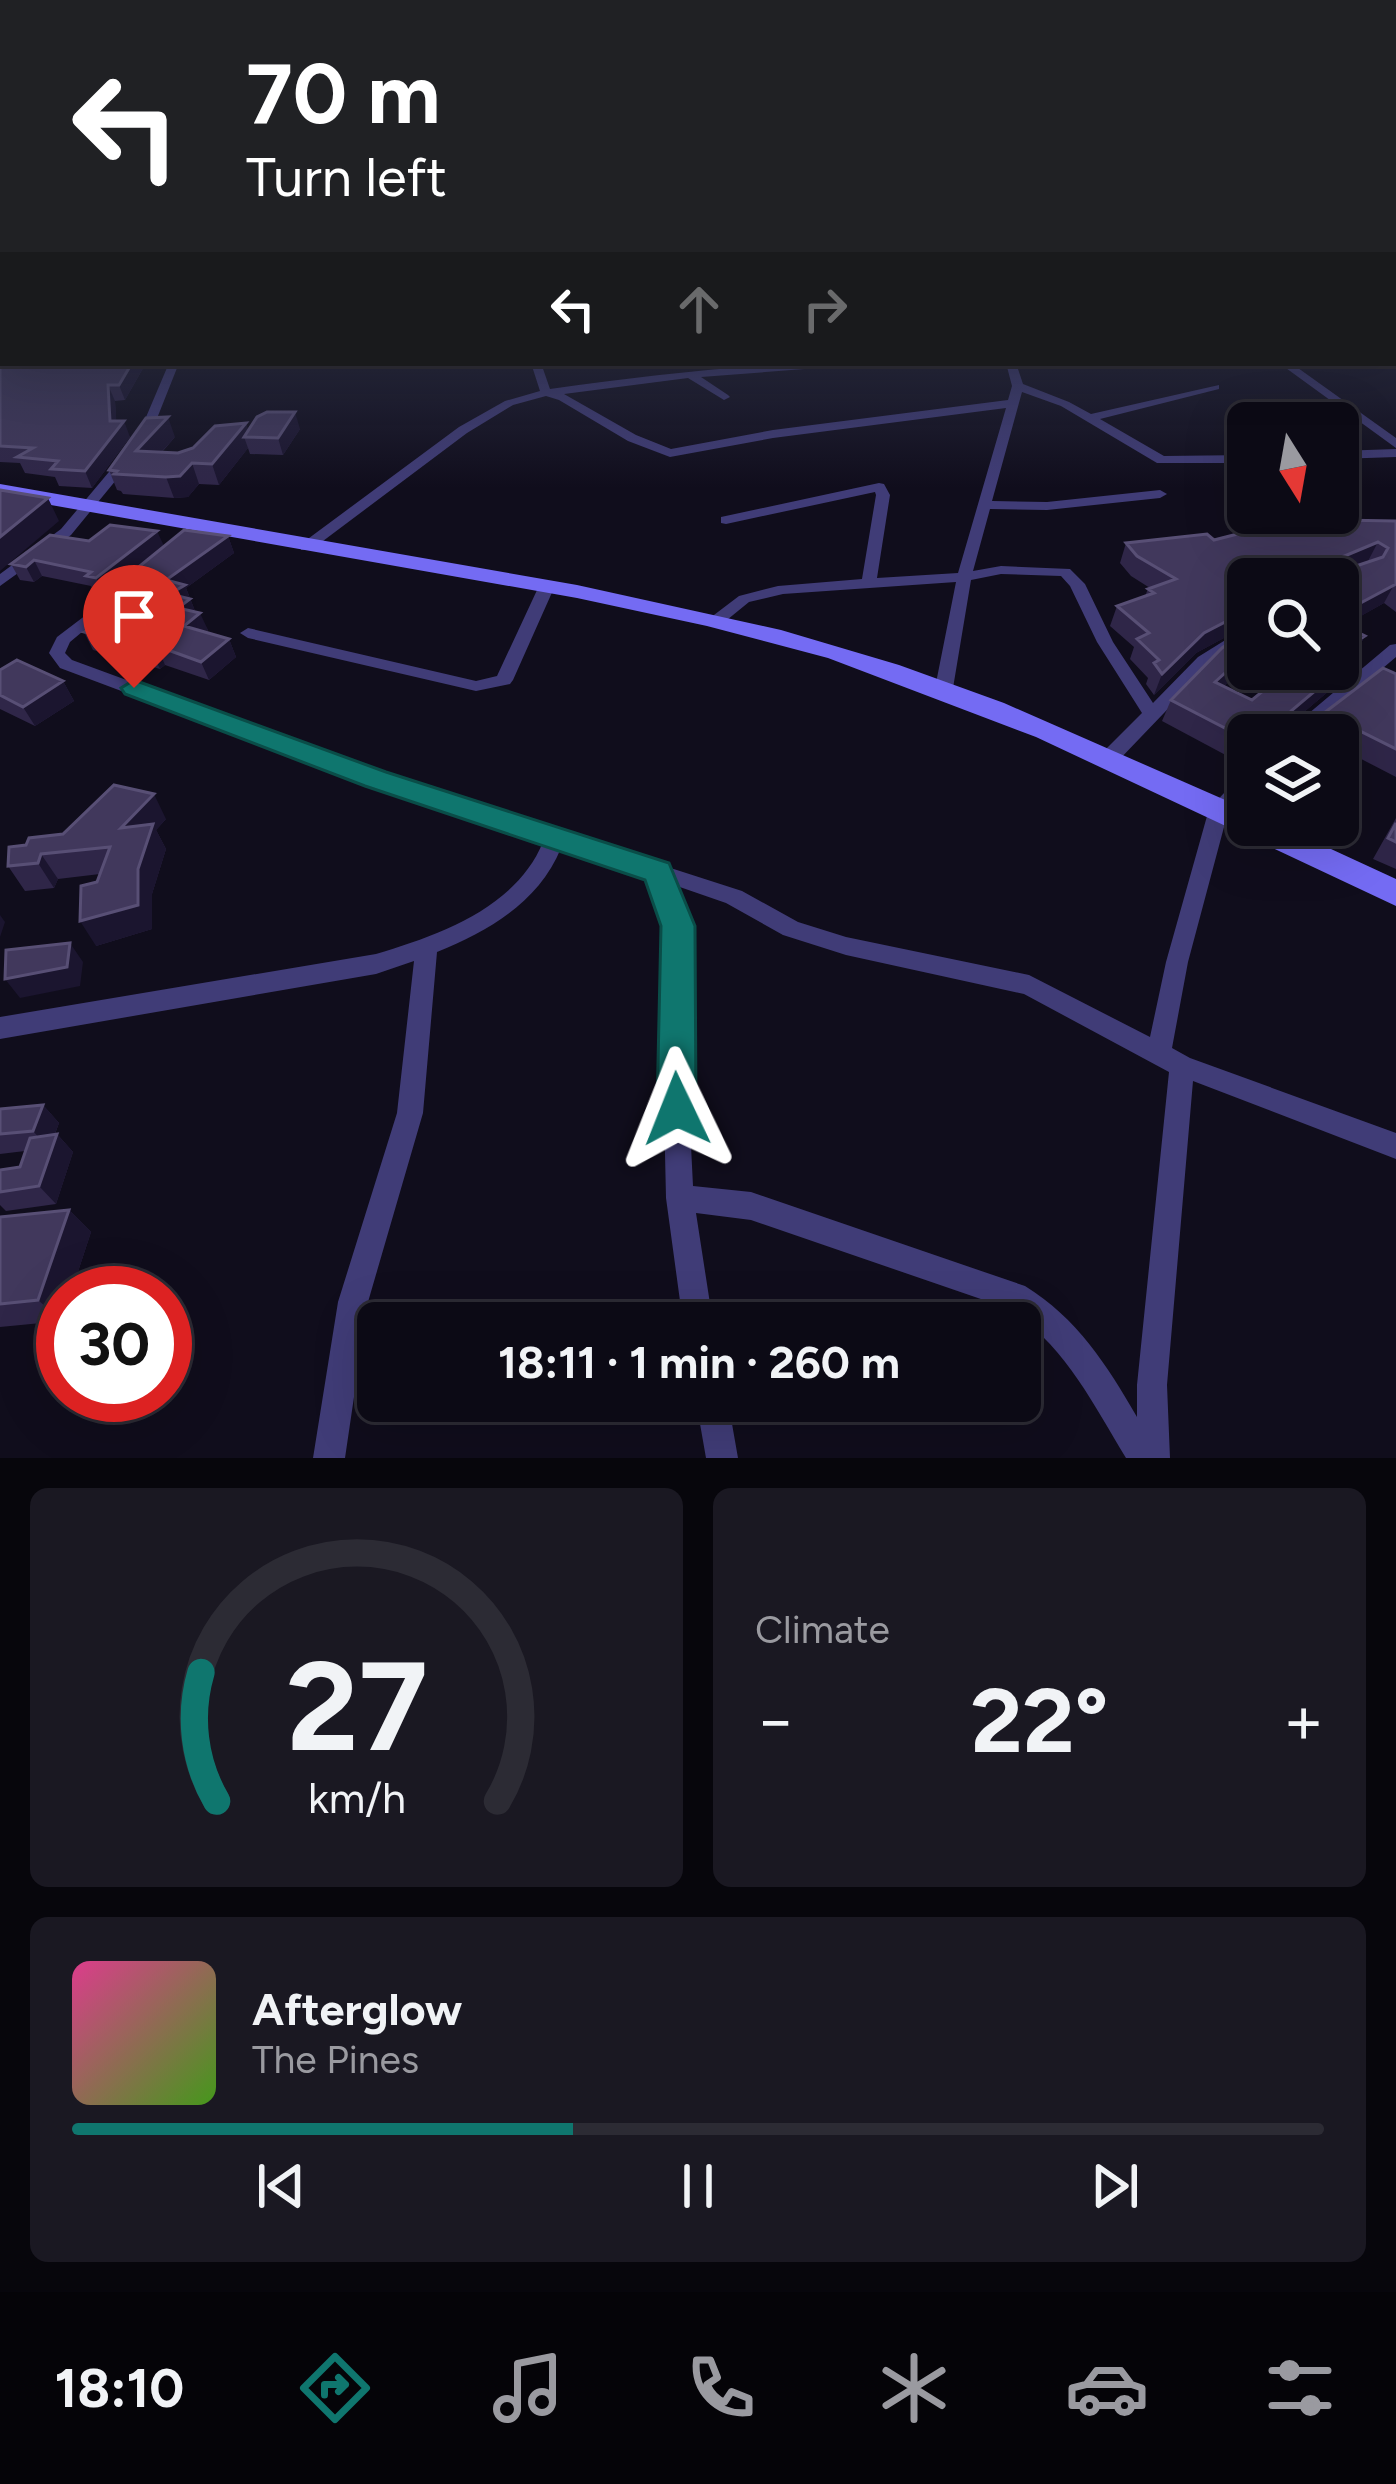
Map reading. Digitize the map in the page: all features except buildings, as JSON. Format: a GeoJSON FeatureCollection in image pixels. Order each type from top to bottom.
{"type":"FeatureCollection","features":[{"type":"Feature","properties":{"kind":"street"},"geometry":{"type":"LineString","coordinates":[[0,580],[66,532],[92,506],[158,413],[173,366]]}},
{"type":"Feature","properties":{"kind":"street"},"geometry":{"type":"LineString","coordinates":[[537,366],[546,393]]}},
{"type":"Feature","properties":{"kind":"street"},"geometry":{"type":"LineString","coordinates":[[306,547],[476,421],[509,403],[660,370],[690,375],[777,366]]}},
{"type":"Feature","properties":{"kind":"street"},"geometry":{"type":"LineString","coordinates":[[944,688],[964,577],[1018,386],[1013,366]]}},
{"type":"Feature","properties":{"kind":"street"},"geometry":{"type":"LineString","coordinates":[[1287,366],[1396,443]]}},
{"type":"Feature","properties":{"kind":"street"},"geometry":{"type":"LineString","coordinates":[[690,375],[724,397]]}},
{"type":"Feature","properties":{"kind":"street"},"geometry":{"type":"LineString","coordinates":[[1018,386],[1090,418],[1161,460],[1227,459]]}},
{"type":"Feature","properties":{"kind":"street"},"geometry":{"type":"LineString","coordinates":[[1090,418],[1135,403],[1215,387]]}},
{"type":"Feature","properties":{"kind":"street"},"geometry":{"type":"LineString","coordinates":[[546,393],[563,397],[632,438],[670,453],[773,434],[1014,403]]}},
{"type":"Feature","properties":{"kind":"street"},"geometry":{"type":"LineString","coordinates":[[1359,454],[1396,453]]}},
{"type":"Feature","properties":{"kind":"street"},"geometry":{"type":"LineString","coordinates":[[726,520],[879,488],[884,494],[869,581]]}},
{"type":"Feature","properties":{"kind":"street"},"geometry":{"type":"LineString","coordinates":[[0,490],[92,506],[190,535],[306,547],[716,621],[944,688],[1110,757],[1227,813]]}},
{"type":"Feature","properties":{"kind":"street"},"geometry":{"type":"LineString","coordinates":[[986,505],[1047,506],[1160,494]]}},
{"type":"Feature","properties":{"kind":"street"},"geometry":{"type":"LineString","coordinates":[[716,621],[744,598],[783,589],[964,577],[1001,570],[1065,572],[1077,584],[1105,642],[1151,713]]}},
{"type":"Feature","properties":{"kind":"street"},"geometry":{"type":"LineString","coordinates":[[130,586],[63,640],[57,653],[66,664],[376,779],[734,897],[791,928],[846,946],[1029,985],[1171,1061],[1396,1146]]}},
{"type":"Feature","properties":{"kind":"street"},"geometry":{"type":"LineString","coordinates":[[248,633],[492,686],[504,680],[546,588]]}},
{"type":"Feature","properties":{"kind":"street"},"geometry":{"type":"LineString","coordinates":[[1110,757],[1204,661],[1227,645]]}},
{"type":"Feature","properties":{"kind":"street"},"geometry":{"type":"LineString","coordinates":[[1317,714],[1396,649]]}},
{"type":"Feature","properties":{"kind":"street"},"geometry":{"type":"LineString","coordinates":[[1154,1458],[1152,1385],[1177,962],[1219,809],[1227,801]]}},
{"type":"Feature","properties":{"kind":"street"},"geometry":{"type":"LineString","coordinates":[[3,1033],[376,964],[426,950],[493,914],[540,871],[556,835]]}},
{"type":"Feature","properties":{"kind":"street"},"geometry":{"type":"LineString","coordinates":[[1297,846],[1396,893]]}},
{"type":"Feature","properties":{"kind":"street"},"geometry":{"type":"LineString","coordinates":[[658,872],[678,926],[675,1065],[680,1198],[695,1302]]}},
{"type":"Feature","properties":{"kind":"street"},"geometry":{"type":"LineString","coordinates":[[329,1458],[353,1302],[410,1113],[426,950]]}},
{"type":"Feature","properties":{"kind":"street"},"geometry":{"type":"LineString","coordinates":[[680,1198],[751,1206],[1015,1296],[1041,1310],[1065,1333],[1144,1458]]}},
{"type":"Feature","properties":{"kind":"street"},"geometry":{"type":"LineString","coordinates":[[716,1422],[722,1458]]}},
{"type":"Feature","properties":{"kind":"route"},"geometry":{"type":"LineString","coordinates":[[134,688],[376,779],[658,872],[678,926],[677,1109]]}}]}
